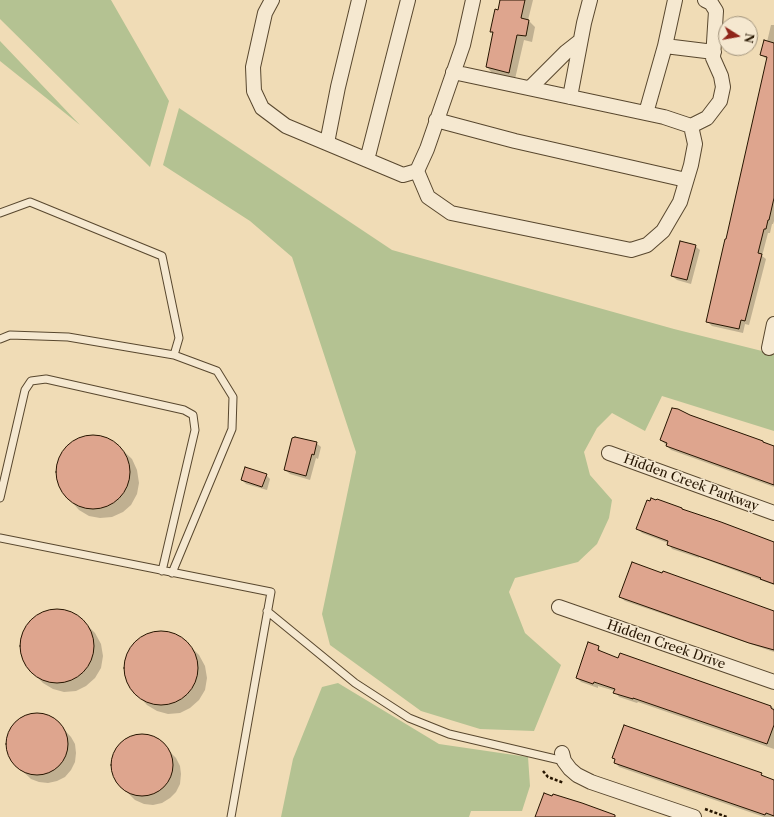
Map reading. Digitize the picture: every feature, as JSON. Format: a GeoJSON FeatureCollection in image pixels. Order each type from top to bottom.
{"type":"FeatureCollection","features":[{"type":"Feature","properties":{"kind":"street"},"geometry":{"type":"LineString","coordinates":[[272,0],[264,13],[253,66],[254,91],[262,108],[286,126],[403,175],[417,171]]}},
{"type":"Feature","properties":{"kind":"street"},"geometry":{"type":"LineString","coordinates":[[327,143],[338,87],[359,0]]}},
{"type":"Feature","properties":{"kind":"street"},"geometry":{"type":"LineString","coordinates":[[367,160],[408,0]]}},
{"type":"Feature","properties":{"kind":"street"},"geometry":{"type":"LineString","coordinates":[[473,0],[463,45],[427,149],[417,171],[428,198],[451,213],[630,250],[647,246],[663,231],[680,202],[695,144],[691,126]]}},
{"type":"Feature","properties":{"kind":"street"},"geometry":{"type":"LineString","coordinates":[[570,97],[580,41],[590,0]]}},
{"type":"Feature","properties":{"kind":"street"},"geometry":{"type":"LineString","coordinates":[[646,113],[665,46],[675,0]]}},
{"type":"Feature","properties":{"kind":"street"},"geometry":{"type":"LineString","coordinates":[[453,72],[664,117],[691,126],[707,118],[720,101],[723,87],[721,76],[713,58],[716,11],[711,3],[705,0]]}},
{"type":"Feature","properties":{"kind":"street"},"geometry":{"type":"LineString","coordinates":[[530,88],[566,52],[580,41]]}},
{"type":"Feature","properties":{"kind":"street"},"geometry":{"type":"LineString","coordinates":[[665,46],[714,52]]}},
{"type":"Feature","properties":{"kind":"street"},"geometry":{"type":"LineString","coordinates":[[436,120],[515,141],[686,180]]}},
{"type":"Feature","properties":{"kind":"street"},"geometry":{"type":"LineString","coordinates":[[769,348],[774,324]]}},
{"type":"Feature","properties":{"kind":"street","name":"Hidden Creek Parkway"},"geometry":{"type":"LineString","coordinates":[[609,453],[774,513]]}},
{"type":"Feature","properties":{"kind":"street","name":"Hidden Creek Drive"},"geometry":{"type":"LineString","coordinates":[[558,608],[774,682]]}},
{"type":"Feature","properties":{"kind":"street"},"geometry":{"type":"LineString","coordinates":[[563,757],[570,769],[577,775],[591,782],[694,817]]}},
{"type":"Feature","properties":{"kind":"lane"},"geometry":{"type":"LineString","coordinates":[[0,214],[30,202],[162,256],[179,338],[174,356]]}},
{"type":"Feature","properties":{"kind":"lane"},"geometry":{"type":"LineString","coordinates":[[0,339],[10,335],[68,337],[174,356],[217,371],[233,397],[232,429],[172,573]]}},
{"type":"Feature","properties":{"kind":"lane"},"geometry":{"type":"LineString","coordinates":[[0,498],[25,390],[31,381],[46,379],[184,410],[193,415],[195,430],[162,571]]}},
{"type":"Feature","properties":{"kind":"lane"},"geometry":{"type":"LineString","coordinates":[[0,538],[271,592],[231,817]]}},
{"type":"Feature","properties":{"kind":"lane"},"geometry":{"type":"LineString","coordinates":[[267,611],[356,683],[409,718],[450,734],[563,757]]}},
{"type":"Feature","properties":{"kind":"green space"},"geometry":{"type":"Polygon","coordinates":[[[0,0],[111,0],[169,101],[150,167],[0,19],[0,0]]]}},
{"type":"Feature","properties":{"kind":"green space"},"geometry":{"type":"Polygon","coordinates":[[[0,41],[80,125],[0,61],[0,41]]]}},
{"type":"Feature","properties":{"kind":"green space"},"geometry":{"type":"Polygon","coordinates":[[[179,108],[392,250],[674,329],[774,354],[774,431],[662,396],[645,431],[612,413],[597,428],[584,452],[590,475],[612,500],[609,518],[597,544],[578,562],[515,578],[509,592],[525,633],[561,665],[534,731],[480,729],[421,711],[330,645],[322,614],[356,452],[292,257],[250,221],[163,165],[179,108]]]}},
{"type":"Feature","properties":{"kind":"green space"},"geometry":{"type":"Polygon","coordinates":[[[338,683],[439,744],[528,757],[530,786],[522,811],[471,811],[469,817],[281,817],[293,759],[322,687],[338,683]]]}},
{"type":"Feature","properties":{"kind":"building"},"geometry":{"type":"Polygon","coordinates":[[[500,0],[525,0],[521,18],[529,20],[526,36],[517,35],[509,73],[486,67],[493,32],[490,32],[495,9],[498,10],[500,0]]]}},
{"type":"Feature","properties":{"kind":"building"},"geometry":{"type":"Polygon","coordinates":[[[764,40],[774,43],[774,198],[769,220],[766,229],[764,229],[758,253],[762,254],[745,321],[741,320],[739,329],[706,322],[767,57],[760,55],[764,40]]]}},
{"type":"Feature","properties":{"kind":"building"},"geometry":{"type":"Polygon","coordinates":[[[680,241],[696,245],[687,280],[671,276],[680,241]]]}},
{"type":"Feature","properties":{"kind":"building"},"geometry":{"type":"Polygon","coordinates":[[[672,408],[774,446],[774,485],[666,446],[667,443],[660,440],[672,408]]]}},
{"type":"Feature","properties":{"kind":"building"},"geometry":{"type":"Polygon","coordinates":[[[86,435],[100,435],[114,441],[124,451],[130,465],[130,479],[124,493],[114,503],[100,509],[86,509],[72,503],[62,493],[56,479],[56,465],[62,451],[72,441],[86,435]]]}},
{"type":"Feature","properties":{"kind":"building"},"geometry":{"type":"Polygon","coordinates":[[[295,437],[317,442],[306,476],[284,470],[292,438],[295,437]]]}},
{"type":"Feature","properties":{"kind":"building"},"geometry":{"type":"Polygon","coordinates":[[[245,467],[267,474],[262,487],[241,480],[245,467]]]}},
{"type":"Feature","properties":{"kind":"building"},"geometry":{"type":"Polygon","coordinates":[[[651,498],[774,542],[774,584],[667,545],[668,541],[636,529],[647,500],[650,501],[651,498]]]}},
{"type":"Feature","properties":{"kind":"building"},"geometry":{"type":"Polygon","coordinates":[[[632,562],[662,573],[663,571],[774,611],[774,650],[749,643],[619,597],[632,562]]]}},
{"type":"Feature","properties":{"kind":"building"},"geometry":{"type":"Polygon","coordinates":[[[50,609],[64,609],[78,615],[88,625],[94,639],[94,653],[88,667],[78,677],[64,683],[50,683],[36,677],[26,667],[20,653],[20,639],[26,625],[36,615],[50,609]]]}},
{"type":"Feature","properties":{"kind":"building"},"geometry":{"type":"Polygon","coordinates":[[[154,631],[168,631],[182,637],[192,647],[198,661],[198,675],[192,689],[182,699],[168,705],[154,705],[140,699],[130,689],[124,675],[124,661],[130,647],[140,637],[154,631]]]}},
{"type":"Feature","properties":{"kind":"building"},"geometry":{"type":"Polygon","coordinates":[[[588,642],[599,646],[598,650],[618,658],[620,653],[771,706],[774,710],[774,725],[767,744],[633,698],[613,693],[615,689],[576,678],[588,642]]]}},
{"type":"Feature","properties":{"kind":"building"},"geometry":{"type":"Polygon","coordinates":[[[37,713],[49,716],[59,722],[65,732],[68,744],[65,756],[59,766],[49,772],[37,775],[25,772],[15,766],[9,756],[6,744],[9,732],[15,722],[25,716],[37,713]]]}},
{"type":"Feature","properties":{"kind":"building"},"geometry":{"type":"Polygon","coordinates":[[[624,725],[762,773],[761,775],[774,780],[774,816],[766,813],[765,815],[614,763],[615,759],[612,758],[624,725]]]}},
{"type":"Feature","properties":{"kind":"building"},"geometry":{"type":"Polygon","coordinates":[[[142,734],[154,737],[164,743],[170,753],[173,765],[170,777],[164,787],[154,793],[142,796],[130,793],[120,787],[114,777],[111,765],[114,753],[120,743],[130,737],[142,734]]]}},
{"type":"Feature","properties":{"kind":"building"},"geometry":{"type":"Polygon","coordinates":[[[544,793],[552,796],[553,794],[582,803],[615,815],[615,817],[535,817],[544,793]]]}}]}
